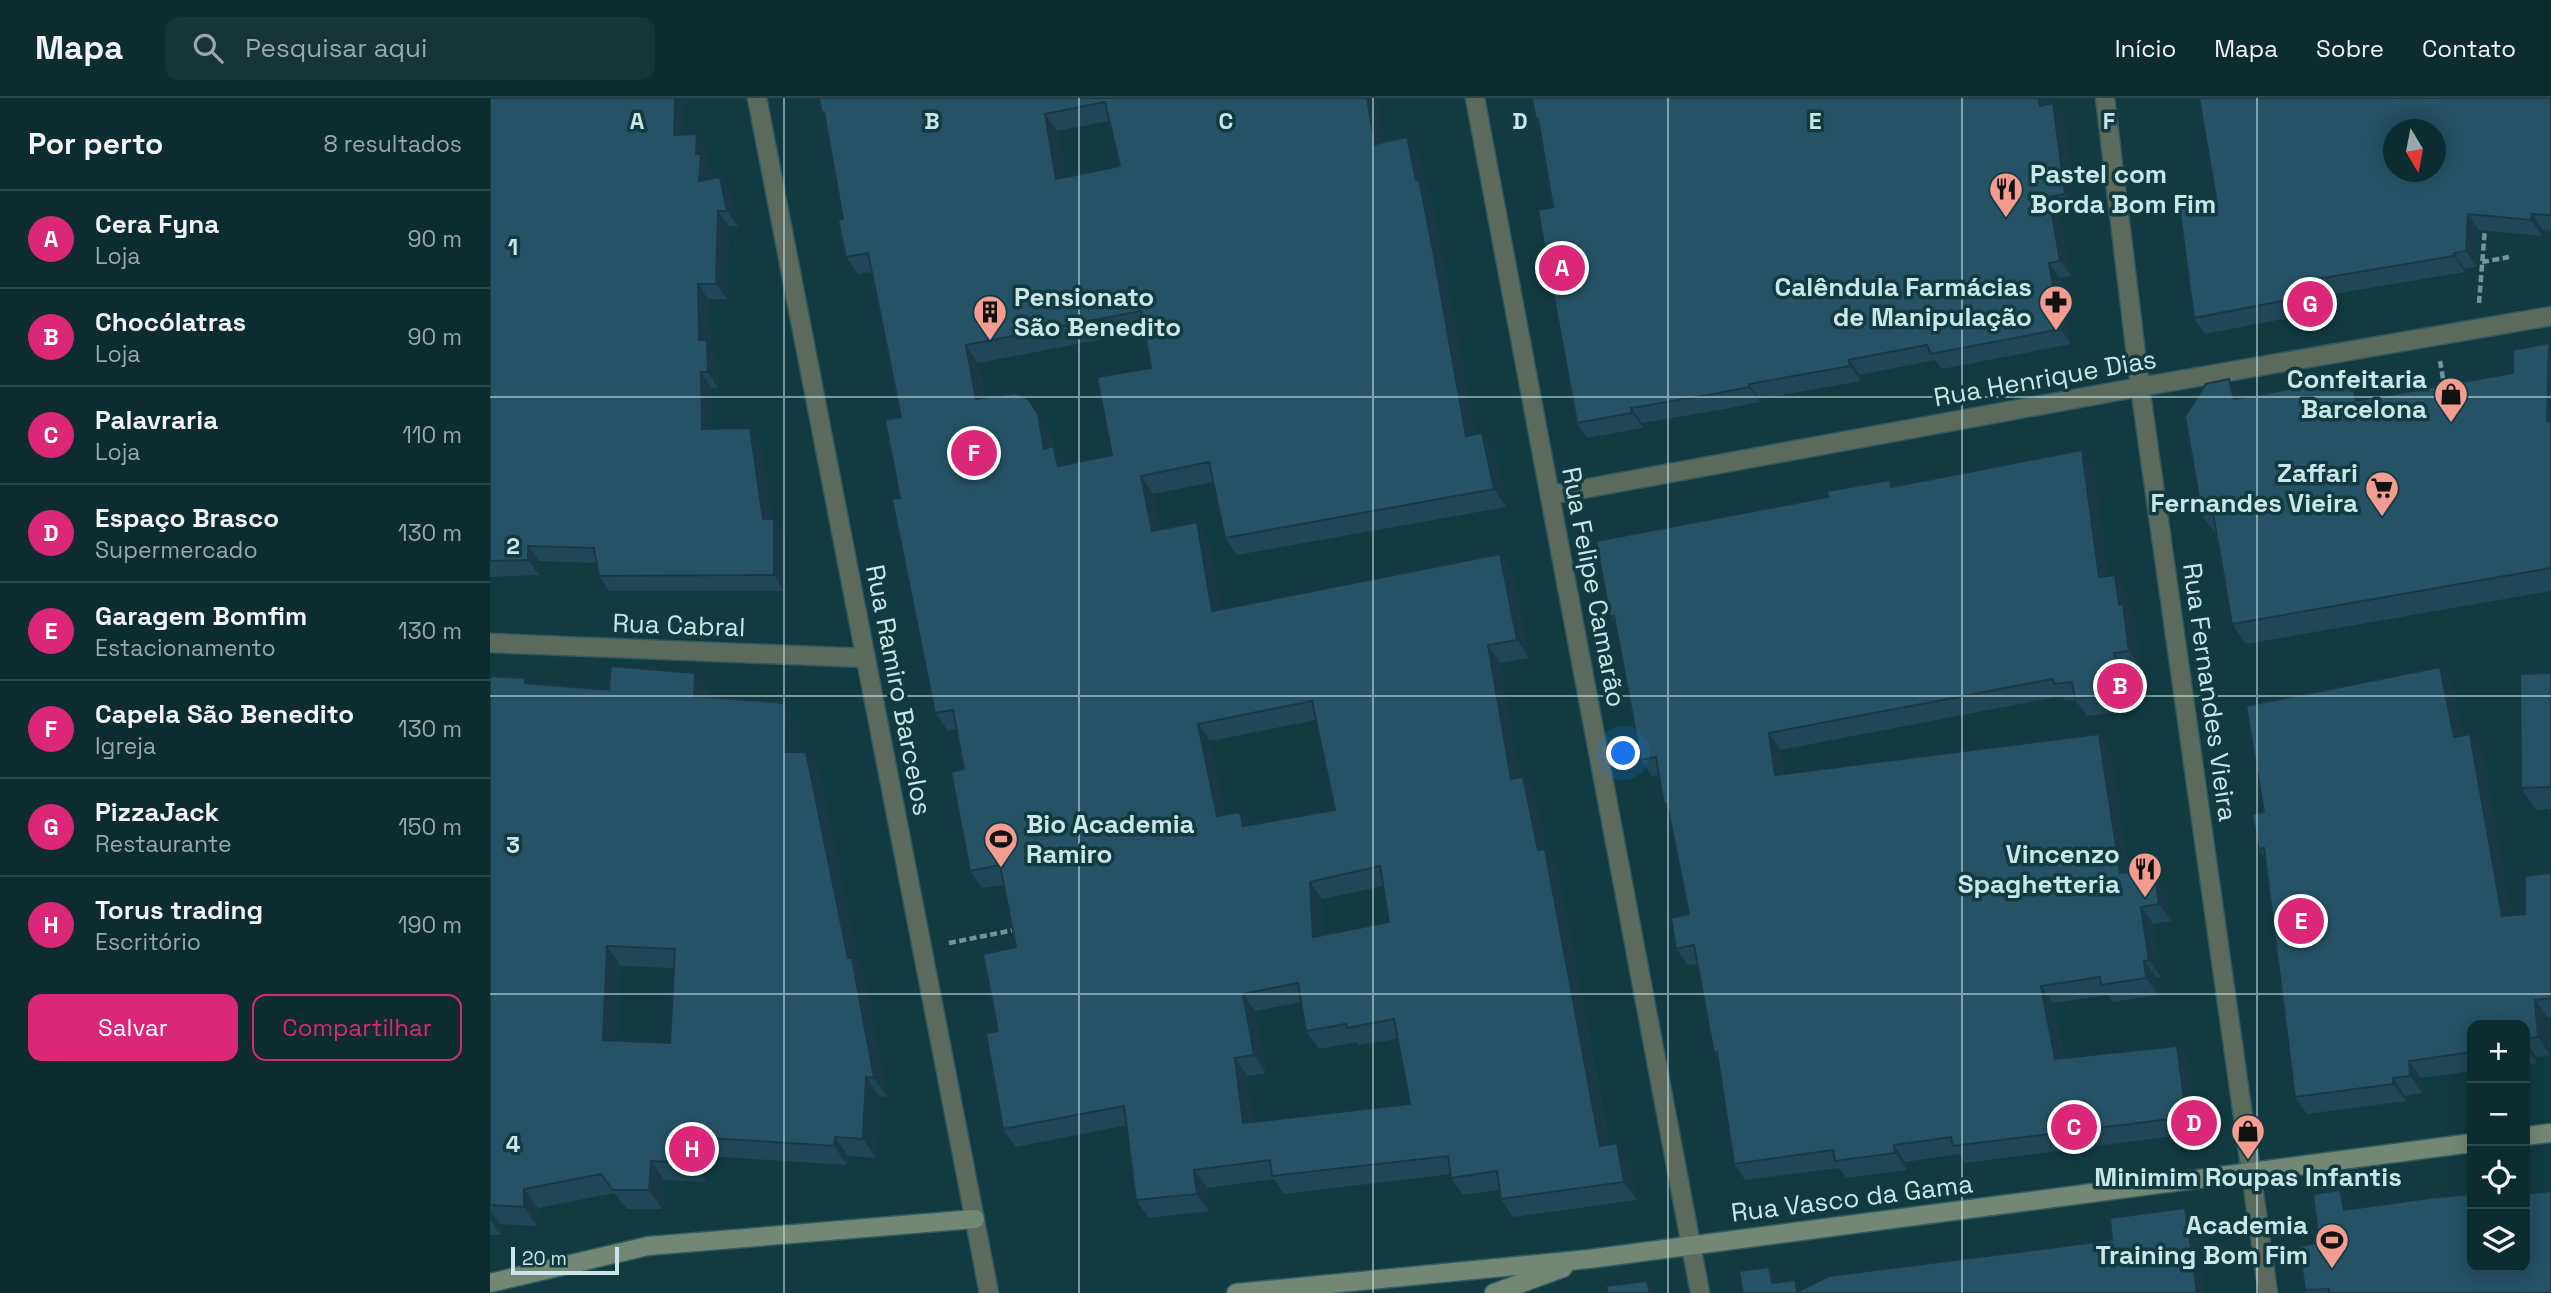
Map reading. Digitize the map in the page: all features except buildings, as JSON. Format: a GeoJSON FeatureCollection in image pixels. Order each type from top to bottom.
{"type":"FeatureCollection","features":[{"type":"Feature","properties":{"kind":"main road"},"geometry":{"type":"LineString","coordinates":[[2530,1135],[2551,1133]]}},
{"type":"Feature","properties":{"kind":"main road","name":"Rua Vasco da Gama"},"geometry":{"type":"LineString","coordinates":[[1236,1293],[1589,1259],[2467,1144]]}},
{"type":"Feature","properties":{"kind":"main road"},"geometry":{"type":"LineString","coordinates":[[490,1283],[648,1246],[975,1219]]}},
{"type":"Feature","properties":{"kind":"main road"},"geometry":{"type":"LineString","coordinates":[[1494,1293],[1589,1259]]}},
{"type":"Feature","properties":{"kind":"street","name":"Rua Ramiro Barcelos"},"geometry":{"type":"LineString","coordinates":[[757,98],[989,1293]]}},
{"type":"Feature","properties":{"kind":"street","name":"Rua Felipe Camarão"},"geometry":{"type":"LineString","coordinates":[[1475,98],[1700,1293]]}},
{"type":"Feature","properties":{"kind":"street","name":"Rua Fernandes Vieira"},"geometry":{"type":"LineString","coordinates":[[2105,98],[2140,387],[2269,1293]]}},
{"type":"Feature","properties":{"kind":"street","name":"Rua Henrique Dias"},"geometry":{"type":"LineString","coordinates":[[1550,495],[2140,387],[2551,316]]}},
{"type":"Feature","properties":{"kind":"street","name":"Rua Cabral"},"geometry":{"type":"LineString","coordinates":[[490,643],[866,658]]}},
{"type":"Feature","properties":{"kind":"path"},"geometry":{"type":"LineString","coordinates":[[2477,328],[2486,218]]}},
{"type":"Feature","properties":{"kind":"path"},"geometry":{"type":"LineString","coordinates":[[2482,262],[2508,257]]}},
{"type":"Feature","properties":{"kind":"path"},"geometry":{"type":"LineString","coordinates":[[2435,336],[2446,396]]}},
{"type":"Feature","properties":{"kind":"path"},"geometry":{"type":"LineString","coordinates":[[922,948],[1014,930],[1011,917]]}},
{"type":"Feature","properties":{"kind":"place","name":"Pastel com Borda Bom Fim"},"geometry":{"type":"Point","coordinates":[2006,219]}},
{"type":"Feature","properties":{"kind":"place","name":"Cera Fyna"},"geometry":{"type":"Point","coordinates":[1562,268]}},
{"type":"Feature","properties":{"kind":"place","name":"PizzaJack"},"geometry":{"type":"Point","coordinates":[2310,304]}},
{"type":"Feature","properties":{"kind":"place","name":"Calêndula Farmácias de Manipulação"},"geometry":{"type":"Point","coordinates":[2056,332]}},
{"type":"Feature","properties":{"kind":"place","name":"Pensionato São Benedito"},"geometry":{"type":"Point","coordinates":[990,342]}},
{"type":"Feature","properties":{"kind":"place","name":"Confeitaria Barcelona"},"geometry":{"type":"Point","coordinates":[2451,424]}},
{"type":"Feature","properties":{"kind":"place","name":"Capela São Benedito"},"geometry":{"type":"Point","coordinates":[974,453]}},
{"type":"Feature","properties":{"kind":"place","name":"Zaffari Fernandes Vieira"},"geometry":{"type":"Point","coordinates":[2382,518]}},
{"type":"Feature","properties":{"kind":"place","name":"Chocólatras"},"geometry":{"type":"Point","coordinates":[2120,686]}},
{"type":"Feature","properties":{"kind":"place","name":"Bio Academia Ramiro"},"geometry":{"type":"Point","coordinates":[1001,869]}},
{"type":"Feature","properties":{"kind":"place","name":"Vincenzo Spaghetteria"},"geometry":{"type":"Point","coordinates":[2145,899]}},
{"type":"Feature","properties":{"kind":"place","name":"Garagem Bomfim"},"geometry":{"type":"Point","coordinates":[2301,921]}},
{"type":"Feature","properties":{"kind":"place","name":"Espaço Brasco"},"geometry":{"type":"Point","coordinates":[2194,1123]}},
{"type":"Feature","properties":{"kind":"place","name":"Palavraria"},"geometry":{"type":"Point","coordinates":[2074,1127]}},
{"type":"Feature","properties":{"kind":"place","name":"Torus trading"},"geometry":{"type":"Point","coordinates":[692,1149]}},
{"type":"Feature","properties":{"kind":"place","name":"Minimim Roupas Infantis"},"geometry":{"type":"Point","coordinates":[2248,1161]}},
{"type":"Feature","properties":{"kind":"place","name":"Academia Training Bom Fim"},"geometry":{"type":"Point","coordinates":[2332,1270]}}]}
